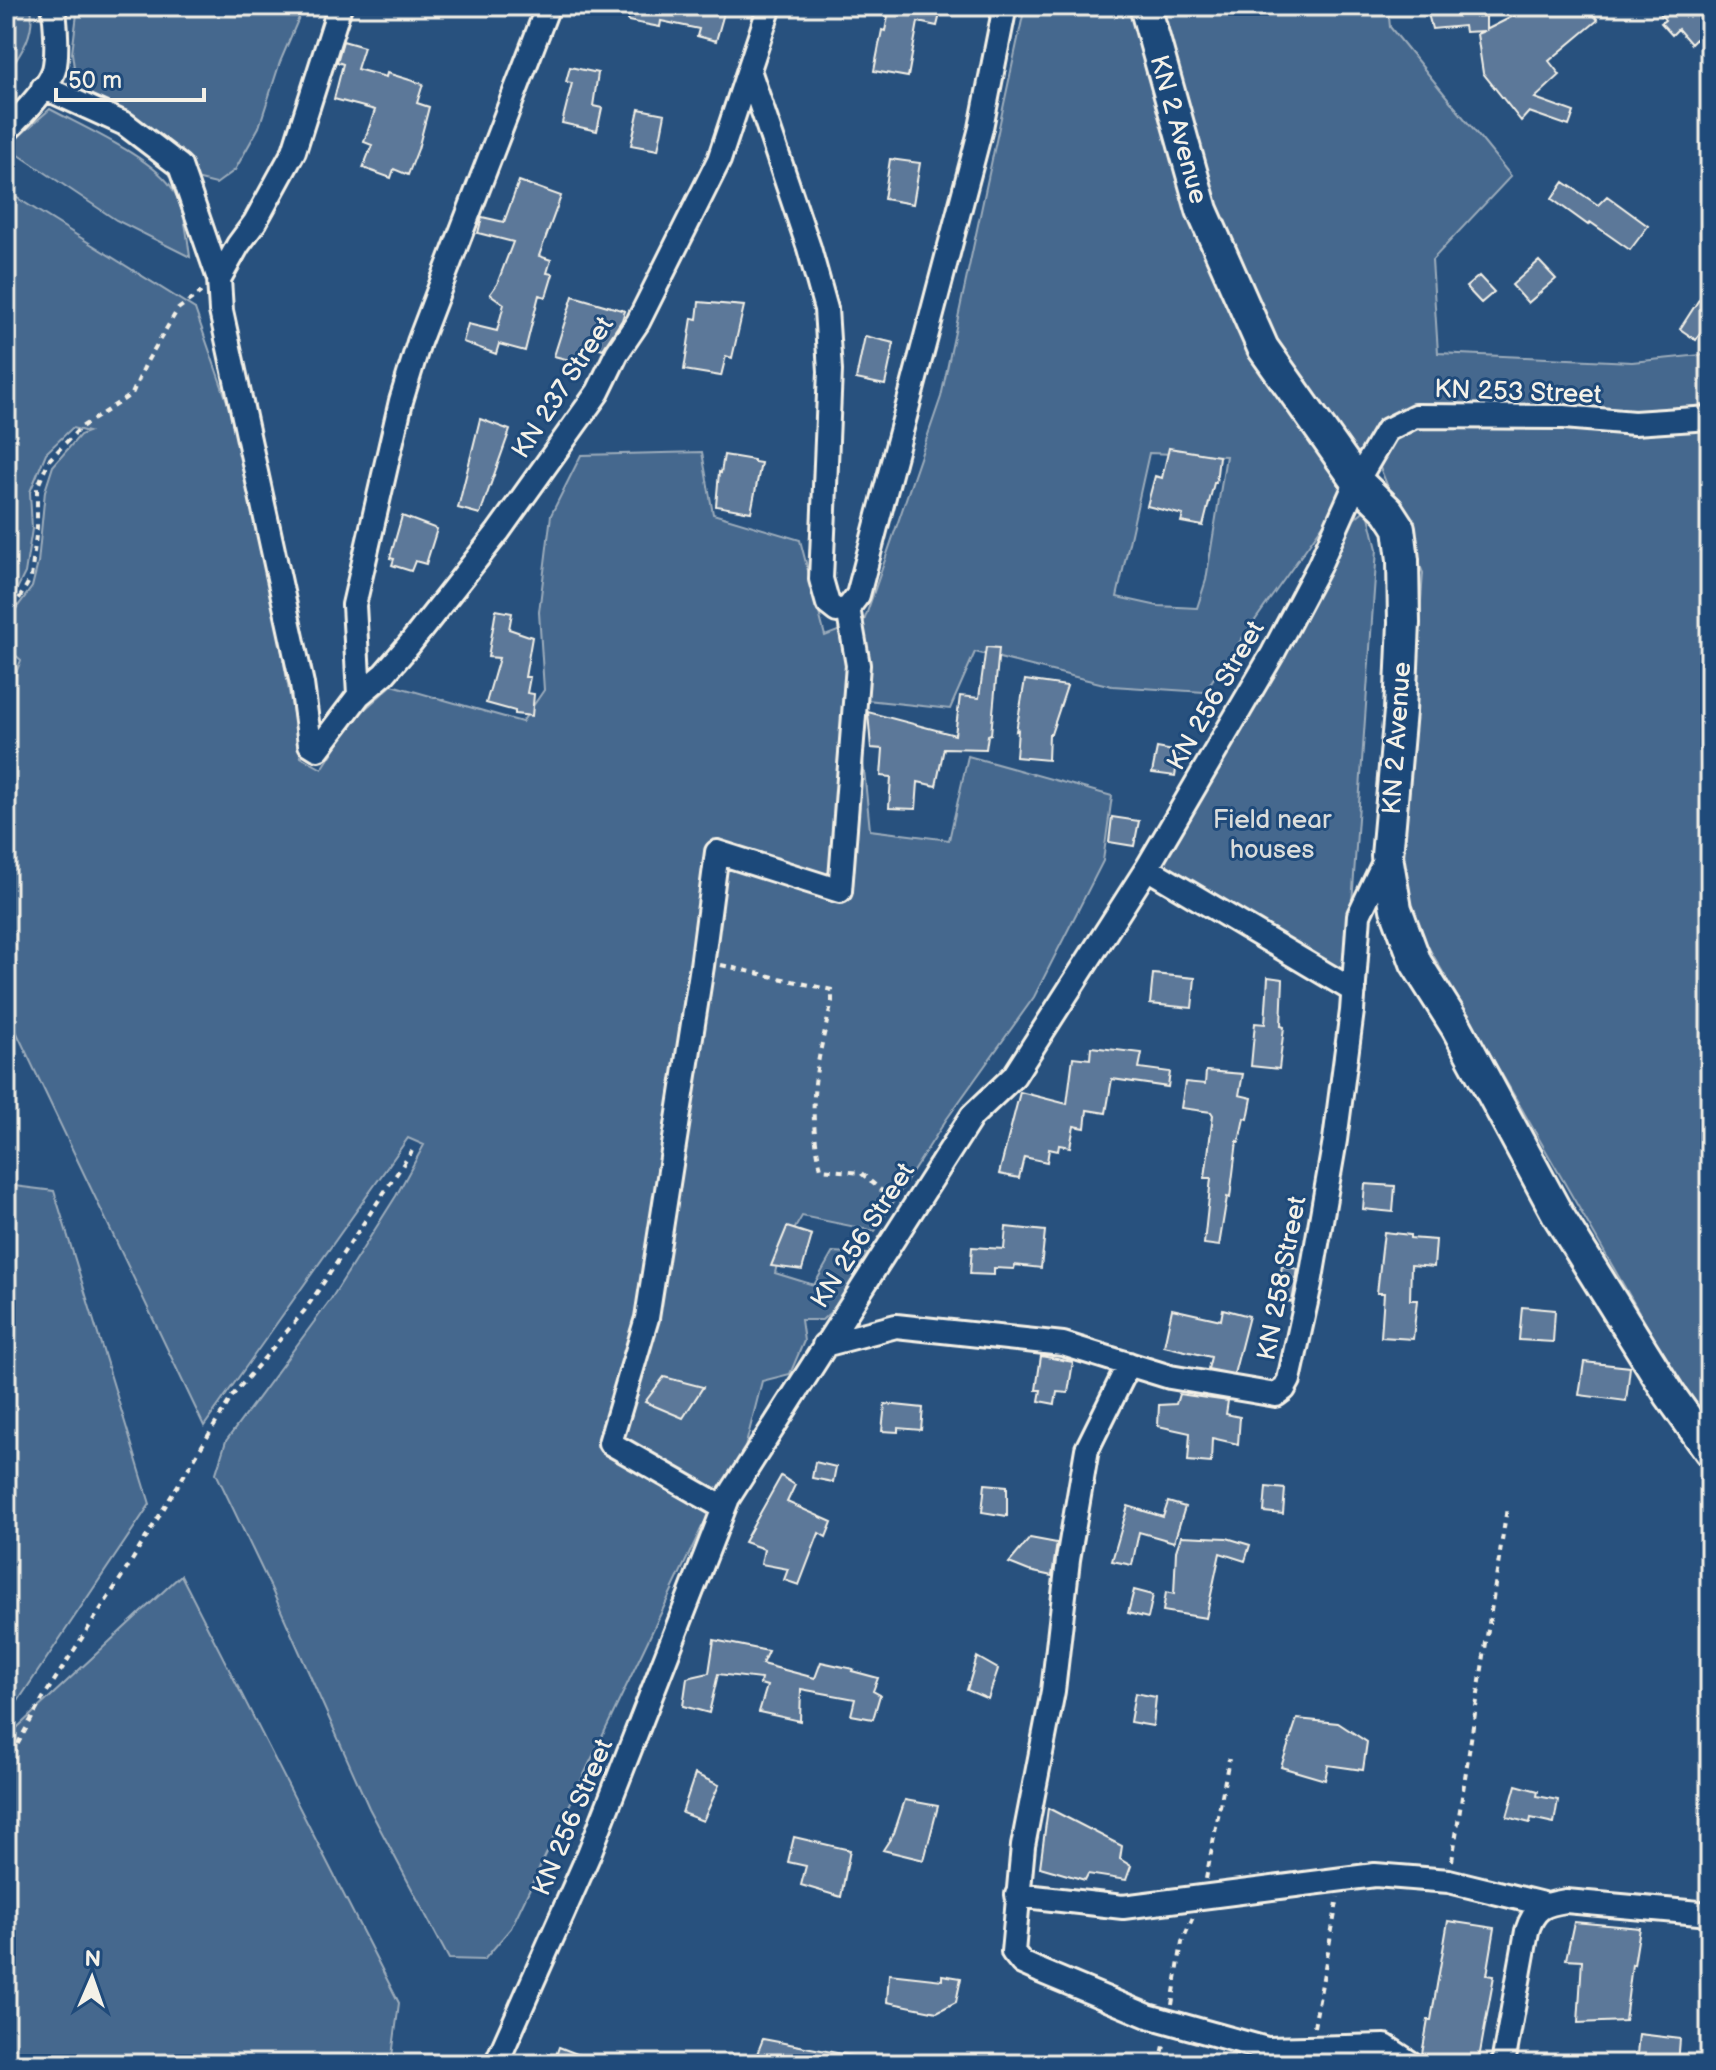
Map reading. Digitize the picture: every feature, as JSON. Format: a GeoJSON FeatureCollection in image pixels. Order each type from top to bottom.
{"type":"FeatureCollection","features":[{"type":"Feature","properties":{"kind":"main road","name":"KN 2 Avenue"},"geometry":{"type":"LineString","coordinates":[[1145,6],[1202,210],[1251,320],[1271,360],[1357,481],[1388,511],[1399,528],[1404,623],[1400,711],[1387,856],[1396,909],[1416,963],[1457,1028],[1558,1215],[1670,1395],[1710,1451]]}},
{"type":"Feature","properties":{"kind":"street"},"geometry":{"type":"LineString","coordinates":[[6,131],[28,110],[54,71],[56,19],[53,6]]}},
{"type":"Feature","properties":{"kind":"street"},"geometry":{"type":"LineString","coordinates":[[219,279],[294,151],[340,6]]}},
{"type":"Feature","properties":{"kind":"street"},"geometry":{"type":"LineString","coordinates":[[359,695],[354,605],[401,401],[424,328],[548,6]]}},
{"type":"Feature","properties":{"kind":"street","name":"KN 237 Street"},"geometry":{"type":"LineString","coordinates":[[219,279],[221,311],[302,684],[310,744],[318,749],[359,695],[384,674],[489,545],[598,392],[617,353],[638,322],[719,160],[770,6]]}},
{"type":"Feature","properties":{"kind":"street"},"geometry":{"type":"LineString","coordinates":[[750,73],[809,248],[826,309],[830,371],[821,579],[828,604],[837,611],[848,608],[858,595],[981,128],[1005,6]]}},
{"type":"Feature","properties":{"kind":"street"},"geometry":{"type":"LineString","coordinates":[[43,87],[125,124],[180,166],[219,279]]}},
{"type":"Feature","properties":{"kind":"street","name":"KN 253 Street"},"geometry":{"type":"LineString","coordinates":[[1357,481],[1387,430],[1415,416],[1564,417],[1634,423],[1710,418]]}},
{"type":"Feature","properties":{"kind":"street","name":"KN 256 Street"},"geometry":{"type":"LineString","coordinates":[[496,2064],[589,1854],[728,1498],[972,1116],[1014,1076],[1147,868],[1273,653],[1319,566],[1357,481]]}},
{"type":"Feature","properties":{"kind":"street"},"geometry":{"type":"LineString","coordinates":[[724,1508],[610,1443],[647,1318],[717,852],[840,891],[858,665],[848,608]]}},
{"type":"Feature","properties":{"kind":"street","name":"KN 258 Street"},"geometry":{"type":"LineString","coordinates":[[824,1345],[896,1326],[1063,1344],[1170,1377],[1276,1395],[1284,1389],[1289,1380],[1310,1284],[1333,1155],[1354,991],[1359,915],[1387,856]]}},
{"type":"Feature","properties":{"kind":"street"},"geometry":{"type":"LineString","coordinates":[[1147,868],[1354,991]]}},
{"type":"Feature","properties":{"kind":"street"},"geometry":{"type":"LineString","coordinates":[[1129,1364],[1087,1449],[1068,1560],[1053,1691],[1023,1846],[1013,1952],[1022,1963],[1148,2016],[1267,2049],[1385,2046],[1412,2064]]}},
{"type":"Feature","properties":{"kind":"street"},"geometry":{"type":"LineString","coordinates":[[1017,1895],[1123,1907],[1375,1875],[1449,1881],[1543,1904],[1566,1901],[1710,1914]]}},
{"type":"Feature","properties":{"kind":"street"},"geometry":{"type":"LineString","coordinates":[[1503,2064],[1527,1931],[1532,1916],[1543,1904]]}},
{"type":"Feature","properties":{"kind":"street"},"geometry":{"type":"LineString","coordinates":[[1492,2064],[1507,2041]]}},
{"type":"Feature","properties":{"kind":"path"},"geometry":{"type":"LineString","coordinates":[[13,609],[31,578],[37,527],[37,488],[49,460],[80,428],[132,394],[146,363],[178,309],[219,279]]}},
{"type":"Feature","properties":{"kind":"path"},"geometry":{"type":"LineString","coordinates":[[703,961],[832,990],[832,1002],[813,1083],[813,1134],[821,1169],[861,1173],[882,1191],[918,1199]]}},
{"type":"Feature","properties":{"kind":"path"},"geometry":{"type":"LineString","coordinates":[[6,1765],[43,1698],[128,1567],[233,1395],[305,1310],[412,1151]]}},
{"type":"Feature","properties":{"kind":"path"},"geometry":{"type":"LineString","coordinates":[[1449,1881],[1507,1508]]}},
{"type":"Feature","properties":{"kind":"path"},"geometry":{"type":"LineString","coordinates":[[1311,2048],[1341,1879]]}},
{"type":"Feature","properties":{"kind":"green space"},"geometry":{"type":"Polygon","coordinates":[[[6,6],[31,6],[32,16],[26,43],[6,75],[6,6]]]}},
{"type":"Feature","properties":{"kind":"green space"},"geometry":{"type":"Polygon","coordinates":[[[78,6],[304,6],[280,62],[259,127],[235,170],[216,184],[196,179],[123,114],[77,89],[72,53],[78,6]]]}},
{"type":"Feature","properties":{"kind":"green space"},"geometry":{"type":"Polygon","coordinates":[[[1025,6],[1388,6],[1390,27],[1511,176],[1432,260],[1438,353],[1632,362],[1710,354],[1710,1435],[1411,917],[1402,865],[1423,573],[1374,453],[1204,692],[1112,686],[975,652],[950,709],[857,699],[870,830],[949,840],[968,756],[1112,796],[1103,861],[1034,997],[946,1120],[875,1231],[802,1216],[779,1256],[775,1273],[814,1285],[833,1252],[867,1254],[837,1306],[822,1320],[801,1320],[804,1341],[790,1374],[762,1381],[744,1452],[702,1527],[511,1928],[484,1960],[449,1959],[369,1808],[216,1473],[226,1441],[331,1299],[424,1145],[408,1138],[204,1426],[6,1010],[6,699],[21,660],[6,647],[6,611],[6,191],[195,309],[238,433],[251,481],[301,757],[322,769],[354,719],[392,685],[522,722],[544,690],[539,612],[551,515],[581,455],[702,452],[713,514],[800,540],[825,636],[864,621],[941,397],[1025,6]],[[72,428],[46,453],[30,492],[32,529],[25,573],[6,611],[10,617],[32,587],[38,563],[45,491],[53,466],[80,435],[88,432],[72,428]],[[1149,453],[1117,597],[1158,606],[1197,608],[1206,580],[1226,456],[1149,453]]]}},
{"type":"Feature","properties":{"kind":"green space"},"geometry":{"type":"Polygon","coordinates":[[[50,109],[118,145],[165,179],[181,207],[190,257],[116,220],[7,147],[50,109]]]}},
{"type":"Feature","properties":{"kind":"green space","name":"Field near houses"},"geometry":{"type":"Polygon","coordinates":[[[1367,508],[1377,549],[1347,974],[1157,868],[1349,523],[1367,508]]]}},
{"type":"Feature","properties":{"kind":"green space"},"geometry":{"type":"Polygon","coordinates":[[[6,1185],[54,1191],[150,1504],[6,1719],[6,1185]]]}},
{"type":"Feature","properties":{"kind":"green space"},"geometry":{"type":"Polygon","coordinates":[[[181,1575],[399,2003],[391,2064],[6,2064],[6,1738],[181,1575]]]}},
{"type":"Feature","properties":{"kind":"building"},"geometry":{"type":"Polygon","coordinates":[[[631,6],[664,6],[680,10],[681,6],[726,6],[716,41],[697,36],[699,29],[661,21],[660,27],[628,21],[631,6]]]}},
{"type":"Feature","properties":{"kind":"building"},"geometry":{"type":"Polygon","coordinates":[[[877,6],[942,6],[937,26],[918,22],[908,77],[874,71],[888,16],[876,13],[877,6]]]}},
{"type":"Feature","properties":{"kind":"building"},"geometry":{"type":"Polygon","coordinates":[[[1426,6],[1486,6],[1486,30],[1533,6],[1586,6],[1598,20],[1549,61],[1560,75],[1535,98],[1574,112],[1569,126],[1529,112],[1521,121],[1483,73],[1477,34],[1484,31],[1465,32],[1464,26],[1432,29],[1426,6]]]}},
{"type":"Feature","properties":{"kind":"building"},"geometry":{"type":"Polygon","coordinates":[[[1655,6],[1710,6],[1710,54],[1696,39],[1691,44],[1678,29],[1672,35],[1661,23],[1665,20],[1655,6]]]}},
{"type":"Feature","properties":{"kind":"building"},"geometry":{"type":"Polygon","coordinates":[[[343,41],[364,47],[357,69],[386,77],[387,73],[423,84],[417,103],[429,107],[408,175],[394,169],[391,178],[363,168],[372,145],[364,142],[375,110],[334,99],[343,64],[337,62],[343,41]]]}},
{"type":"Feature","properties":{"kind":"building"},"geometry":{"type":"Polygon","coordinates":[[[570,67],[598,73],[593,106],[602,108],[597,131],[562,123],[572,83],[566,82],[570,67]]]}},
{"type":"Feature","properties":{"kind":"building"},"geometry":{"type":"Polygon","coordinates":[[[639,109],[665,114],[658,150],[631,145],[639,109]]]}},
{"type":"Feature","properties":{"kind":"building"},"geometry":{"type":"Polygon","coordinates":[[[890,159],[920,163],[913,204],[884,199],[890,159]]]}},
{"type":"Feature","properties":{"kind":"building"},"geometry":{"type":"Polygon","coordinates":[[[519,181],[561,196],[539,256],[551,260],[547,273],[553,274],[546,297],[539,295],[525,351],[499,344],[496,354],[463,342],[468,324],[497,331],[504,304],[490,294],[513,242],[478,233],[482,217],[504,222],[519,181]]]}},
{"type":"Feature","properties":{"kind":"building"},"geometry":{"type":"Polygon","coordinates":[[[1564,182],[1598,205],[1607,196],[1648,226],[1630,250],[1552,199],[1564,182]]]}},
{"type":"Feature","properties":{"kind":"building"},"geometry":{"type":"Polygon","coordinates":[[[1539,261],[1556,279],[1528,303],[1512,285],[1539,261]]]}},
{"type":"Feature","properties":{"kind":"building"},"geometry":{"type":"Polygon","coordinates":[[[1479,276],[1494,292],[1481,303],[1466,287],[1479,276]]]}},
{"type":"Feature","properties":{"kind":"building"},"geometry":{"type":"Polygon","coordinates":[[[573,296],[625,311],[603,349],[590,345],[585,364],[554,356],[573,296]]]}},
{"type":"Feature","properties":{"kind":"building"},"geometry":{"type":"Polygon","coordinates":[[[1700,298],[1710,305],[1710,318],[1696,340],[1680,329],[1700,298]]]}},
{"type":"Feature","properties":{"kind":"building"},"geometry":{"type":"Polygon","coordinates":[[[699,302],[744,306],[732,358],[726,356],[721,376],[684,370],[692,318],[697,319],[699,302]]]}},
{"type":"Feature","properties":{"kind":"building"},"geometry":{"type":"Polygon","coordinates":[[[865,336],[894,343],[885,385],[856,379],[865,336]]]}},
{"type":"Feature","properties":{"kind":"building"},"geometry":{"type":"Polygon","coordinates":[[[480,419],[510,430],[480,514],[458,508],[480,419]]]}},
{"type":"Feature","properties":{"kind":"building"},"geometry":{"type":"Polygon","coordinates":[[[1169,448],[1219,456],[1216,483],[1203,526],[1181,522],[1183,515],[1147,506],[1155,476],[1162,478],[1169,448]]]}},
{"type":"Feature","properties":{"kind":"building"},"geometry":{"type":"Polygon","coordinates":[[[724,455],[761,463],[751,512],[716,506],[724,455]]]}},
{"type":"Feature","properties":{"kind":"building"},"geometry":{"type":"Polygon","coordinates":[[[402,516],[437,529],[426,564],[415,561],[411,571],[392,565],[394,559],[390,558],[402,516]]]}},
{"type":"Feature","properties":{"kind":"building"},"geometry":{"type":"Polygon","coordinates":[[[496,610],[512,613],[509,629],[532,637],[525,677],[530,677],[527,693],[534,694],[532,716],[515,714],[515,711],[486,703],[499,658],[488,657],[496,610]]]}},
{"type":"Feature","properties":{"kind":"building"},"geometry":{"type":"Polygon","coordinates":[[[986,647],[999,648],[991,734],[988,735],[986,749],[944,748],[936,786],[918,782],[916,809],[889,808],[891,777],[881,776],[883,749],[871,748],[868,712],[955,735],[960,696],[979,698],[986,647]]]}},
{"type":"Feature","properties":{"kind":"building"},"geometry":{"type":"Polygon","coordinates":[[[1025,680],[1067,686],[1049,734],[1048,760],[1016,757],[1016,731],[1025,680]]]}},
{"type":"Feature","properties":{"kind":"building"},"geometry":{"type":"Polygon","coordinates":[[[1157,748],[1179,752],[1175,776],[1152,773],[1157,748]]]}},
{"type":"Feature","properties":{"kind":"building"},"geometry":{"type":"Polygon","coordinates":[[[1112,817],[1139,821],[1134,846],[1109,842],[1112,817]]]}},
{"type":"Feature","properties":{"kind":"building"},"geometry":{"type":"Polygon","coordinates":[[[1153,974],[1195,978],[1192,1008],[1150,1004],[1153,974]]]}},
{"type":"Feature","properties":{"kind":"building"},"geometry":{"type":"Polygon","coordinates":[[[1268,977],[1283,979],[1281,1026],[1284,1027],[1279,1069],[1251,1066],[1255,1023],[1265,1024],[1268,977]]]}},
{"type":"Feature","properties":{"kind":"building"},"geometry":{"type":"Polygon","coordinates":[[[1091,1047],[1142,1053],[1139,1068],[1170,1072],[1168,1087],[1112,1079],[1106,1113],[1087,1110],[1085,1128],[1074,1126],[1070,1147],[1059,1145],[1058,1151],[1049,1149],[1047,1162],[1024,1157],[1019,1178],[999,1174],[1020,1092],[1067,1104],[1073,1057],[1090,1059],[1091,1047]]]}},
{"type":"Feature","properties":{"kind":"building"},"geometry":{"type":"Polygon","coordinates":[[[1206,1071],[1243,1074],[1239,1095],[1252,1098],[1248,1119],[1244,1118],[1237,1141],[1230,1198],[1227,1197],[1219,1246],[1204,1244],[1211,1178],[1205,1178],[1213,1115],[1211,1112],[1181,1108],[1185,1082],[1205,1084],[1206,1071]]]}},
{"type":"Feature","properties":{"kind":"building"},"geometry":{"type":"Polygon","coordinates":[[[1365,1184],[1395,1186],[1393,1212],[1363,1209],[1365,1184]]]}},
{"type":"Feature","properties":{"kind":"building"},"geometry":{"type":"Polygon","coordinates":[[[787,1227],[812,1235],[802,1270],[771,1266],[787,1227]]]}},
{"type":"Feature","properties":{"kind":"building"},"geometry":{"type":"Polygon","coordinates":[[[1006,1227],[1045,1231],[1041,1268],[1015,1265],[1014,1269],[994,1268],[994,1275],[970,1274],[972,1247],[1004,1249],[1006,1227]]]}},
{"type":"Feature","properties":{"kind":"building"},"geometry":{"type":"Polygon","coordinates":[[[1384,1232],[1436,1240],[1434,1267],[1411,1265],[1410,1300],[1417,1300],[1413,1339],[1381,1337],[1384,1293],[1377,1293],[1384,1232]]]}},
{"type":"Feature","properties":{"kind":"building"},"geometry":{"type":"Polygon","coordinates":[[[1282,1266],[1298,1269],[1292,1302],[1276,1300],[1282,1266]]]}},
{"type":"Feature","properties":{"kind":"building"},"geometry":{"type":"Polygon","coordinates":[[[1522,1307],[1555,1310],[1553,1342],[1519,1340],[1522,1307]]]}},
{"type":"Feature","properties":{"kind":"building"},"geometry":{"type":"Polygon","coordinates":[[[1172,1309],[1221,1320],[1223,1309],[1249,1316],[1234,1374],[1208,1369],[1211,1357],[1164,1346],[1172,1309]]]}},
{"type":"Feature","properties":{"kind":"building"},"geometry":{"type":"Polygon","coordinates":[[[1041,1356],[1073,1362],[1068,1393],[1057,1392],[1055,1404],[1039,1401],[1041,1390],[1036,1390],[1041,1356]]]}},
{"type":"Feature","properties":{"kind":"building"},"geometry":{"type":"Polygon","coordinates":[[[1584,1362],[1630,1367],[1626,1401],[1579,1395],[1584,1362]]]}},
{"type":"Feature","properties":{"kind":"building"},"geometry":{"type":"Polygon","coordinates":[[[664,1377],[703,1387],[683,1418],[645,1402],[664,1377]]]}},
{"type":"Feature","properties":{"kind":"building"},"geometry":{"type":"Polygon","coordinates":[[[1179,1394],[1228,1401],[1226,1414],[1240,1417],[1238,1444],[1212,1438],[1211,1463],[1188,1461],[1190,1433],[1158,1426],[1159,1405],[1176,1404],[1179,1394]]]}},
{"type":"Feature","properties":{"kind":"building"},"geometry":{"type":"Polygon","coordinates":[[[885,1404],[923,1408],[921,1430],[898,1428],[898,1432],[882,1431],[885,1404]]]}},
{"type":"Feature","properties":{"kind":"building"},"geometry":{"type":"Polygon","coordinates":[[[815,1462],[836,1467],[833,1482],[812,1478],[815,1462]]]}},
{"type":"Feature","properties":{"kind":"building"},"geometry":{"type":"Polygon","coordinates":[[[781,1476],[795,1485],[787,1502],[832,1522],[826,1537],[819,1533],[799,1585],[784,1580],[788,1569],[761,1564],[764,1549],[744,1542],[781,1476]]]}},
{"type":"Feature","properties":{"kind":"building"},"geometry":{"type":"Polygon","coordinates":[[[985,1484],[1007,1486],[1007,1516],[982,1512],[985,1484]]]}},
{"type":"Feature","properties":{"kind":"building"},"geometry":{"type":"Polygon","coordinates":[[[1266,1487],[1285,1489],[1283,1514],[1264,1512],[1266,1487]]]}},
{"type":"Feature","properties":{"kind":"building"},"geometry":{"type":"Polygon","coordinates":[[[1168,1502],[1185,1507],[1174,1542],[1139,1532],[1132,1565],[1112,1561],[1128,1506],[1163,1517],[1168,1502]]]}},
{"type":"Feature","properties":{"kind":"building"},"geometry":{"type":"Polygon","coordinates":[[[1181,1536],[1227,1538],[1250,1545],[1245,1561],[1220,1553],[1206,1618],[1163,1611],[1166,1592],[1174,1594],[1176,1551],[1181,1536]]]}},
{"type":"Feature","properties":{"kind":"building"},"geometry":{"type":"Polygon","coordinates":[[[1030,1538],[1057,1543],[1052,1576],[1009,1563],[1030,1538]]]}},
{"type":"Feature","properties":{"kind":"building"},"geometry":{"type":"Polygon","coordinates":[[[1134,1590],[1153,1595],[1148,1618],[1128,1613],[1134,1590]]]}},
{"type":"Feature","properties":{"kind":"building"},"geometry":{"type":"Polygon","coordinates":[[[714,1640],[768,1651],[762,1664],[815,1678],[821,1662],[878,1678],[873,1691],[880,1695],[873,1719],[851,1715],[855,1699],[801,1689],[800,1721],[759,1712],[767,1686],[760,1684],[761,1679],[718,1674],[709,1713],[683,1706],[687,1678],[709,1673],[714,1640]]]}},
{"type":"Feature","properties":{"kind":"building"},"geometry":{"type":"Polygon","coordinates":[[[977,1657],[998,1669],[988,1699],[967,1690],[977,1657]]]}},
{"type":"Feature","properties":{"kind":"building"},"geometry":{"type":"Polygon","coordinates":[[[1135,1693],[1156,1697],[1153,1726],[1130,1722],[1135,1693]]]}},
{"type":"Feature","properties":{"kind":"building"},"geometry":{"type":"Polygon","coordinates":[[[1297,1719],[1338,1723],[1367,1742],[1363,1770],[1328,1765],[1325,1780],[1281,1767],[1297,1719]]]}},
{"type":"Feature","properties":{"kind":"building"},"geometry":{"type":"Polygon","coordinates":[[[695,1774],[719,1785],[703,1821],[682,1813],[695,1774]]]}},
{"type":"Feature","properties":{"kind":"building"},"geometry":{"type":"Polygon","coordinates":[[[1516,1785],[1538,1791],[1537,1796],[1558,1800],[1554,1823],[1531,1818],[1530,1823],[1507,1817],[1516,1785]]]}},
{"type":"Feature","properties":{"kind":"building"},"geometry":{"type":"Polygon","coordinates":[[[905,1800],[938,1806],[924,1860],[883,1850],[894,1833],[905,1800]]]}},
{"type":"Feature","properties":{"kind":"building"},"geometry":{"type":"Polygon","coordinates":[[[1048,1808],[1122,1846],[1120,1859],[1131,1866],[1126,1880],[1088,1874],[1085,1880],[1040,1867],[1048,1808]]]}},
{"type":"Feature","properties":{"kind":"building"},"geometry":{"type":"Polygon","coordinates":[[[794,1837],[850,1850],[841,1897],[801,1885],[806,1866],[788,1862],[794,1837]]]}},
{"type":"Feature","properties":{"kind":"building"},"geometry":{"type":"Polygon","coordinates":[[[1448,1921],[1495,1928],[1487,1975],[1494,1976],[1478,2064],[1426,2064],[1422,2054],[1448,1921]]]}},
{"type":"Feature","properties":{"kind":"building"},"geometry":{"type":"Polygon","coordinates":[[[1574,1922],[1640,1928],[1625,2021],[1578,2023],[1582,1960],[1566,1959],[1574,1922]]]}},
{"type":"Feature","properties":{"kind":"building"},"geometry":{"type":"Polygon","coordinates":[[[889,1974],[942,1980],[942,1975],[961,1978],[956,2002],[937,2012],[887,2002],[889,1974]]]}},
{"type":"Feature","properties":{"kind":"building"},"geometry":{"type":"Polygon","coordinates":[[[1639,2034],[1680,2039],[1678,2064],[1636,2064],[1639,2034]]]}},
{"type":"Feature","properties":{"kind":"building"},"geometry":{"type":"Polygon","coordinates":[[[763,2039],[853,2056],[852,2064],[753,2064],[763,2039]]]}},
{"type":"Feature","properties":{"kind":"building"},"geometry":{"type":"Polygon","coordinates":[[[559,2047],[600,2063],[600,2064],[553,2064],[559,2047]]]}}]}
